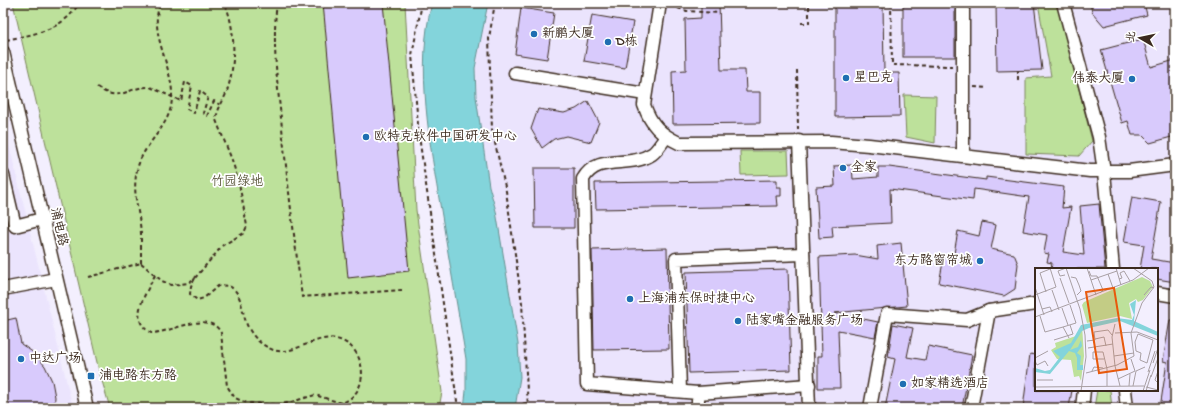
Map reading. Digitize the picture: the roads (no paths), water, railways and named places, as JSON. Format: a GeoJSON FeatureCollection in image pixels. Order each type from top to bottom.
{"type":"FeatureCollection","features":[{"type":"Feature","properties":{"kind":"street"},"geometry":{"type":"LineString","coordinates":[[963,3],[963,155]]}},
{"type":"Feature","properties":{"kind":"street"},"geometry":{"type":"LineString","coordinates":[[1063,3],[1099,137],[1104,172],[1113,268]]}},
{"type":"Feature","properties":{"kind":"street"},"geometry":{"type":"LineString","coordinates":[[663,4],[644,105],[656,129],[666,137],[679,143],[694,144],[799,141],[869,144],[963,155],[1068,170],[1104,172],[1129,171],[1175,165]]}},
{"type":"Feature","properties":{"kind":"street","name":"浦电路"},"geometry":{"type":"LineString","coordinates":[[3,52],[87,408]]}},
{"type":"Feature","properties":{"kind":"street"},"geometry":{"type":"LineString","coordinates":[[514,73],[645,94]]}},
{"type":"Feature","properties":{"kind":"street"},"geometry":{"type":"LineString","coordinates":[[666,137],[652,154],[630,162],[598,164],[589,170],[584,179],[587,384],[698,392],[809,385]]}},
{"type":"Feature","properties":{"kind":"street"},"geometry":{"type":"LineString","coordinates":[[799,141],[809,408]]}},
{"type":"Feature","properties":{"kind":"street"},"geometry":{"type":"LineString","coordinates":[[3,175],[15,226],[42,219]]}},
{"type":"Feature","properties":{"kind":"street"},"geometry":{"type":"LineString","coordinates":[[680,391],[676,259],[803,254]]}},
{"type":"Feature","properties":{"kind":"street"},"geometry":{"type":"LineString","coordinates":[[3,289],[56,280]]}},
{"type":"Feature","properties":{"kind":"street"},"geometry":{"type":"LineString","coordinates":[[1158,293],[1175,296]]}},
{"type":"Feature","properties":{"kind":"street"},"geometry":{"type":"LineString","coordinates":[[870,408],[887,314],[967,320],[989,311],[1035,304]]}},
{"type":"Feature","properties":{"kind":"street"},"geometry":{"type":"LineString","coordinates":[[971,408],[989,311]]}},
{"type":"Feature","properties":{"kind":"street"},"geometry":{"type":"LineString","coordinates":[[1082,408],[1084,391]]}},
{"type":"Feature","properties":{"kind":"street"},"geometry":{"type":"LineString","coordinates":[[1125,391],[1127,408]]}},
{"type":"Feature","properties":{"kind":"street"},"geometry":{"type":"LineString","coordinates":[[698,392],[698,408]]}},
{"type":"Feature","properties":{"kind":"water"},"geometry":{"type":"Polygon","coordinates":[[[432,3],[488,3],[475,68],[476,97],[489,186],[496,211],[518,344],[520,377],[515,408],[464,408],[466,391],[466,359],[433,160],[426,106],[424,80],[425,53],[427,28],[432,3]]]}},
{"type":"Feature","properties":{"kind":"place","name":"新鹏大厦"},"geometry":{"type":"Point","coordinates":[534,34]}},
{"type":"Feature","properties":{"kind":"place","name":"D栋"},"geometry":{"type":"Point","coordinates":[608,42]}},
{"type":"Feature","properties":{"kind":"place","name":"星巴克"},"geometry":{"type":"Point","coordinates":[846,78]}},
{"type":"Feature","properties":{"kind":"place","name":"伟泰大厦"},"geometry":{"type":"Point","coordinates":[1132,79]}},
{"type":"Feature","properties":{"kind":"place","name":"欧特克软件中国研发中心"},"geometry":{"type":"Point","coordinates":[366,137]}},
{"type":"Feature","properties":{"kind":"place","name":"全家"},"geometry":{"type":"Point","coordinates":[843,168]}},
{"type":"Feature","properties":{"kind":"place","name":"东方路窗帘城"},"geometry":{"type":"Point","coordinates":[980,261]}},
{"type":"Feature","properties":{"kind":"place","name":"上海浦东保时捷中心"},"geometry":{"type":"Point","coordinates":[630,299]}},
{"type":"Feature","properties":{"kind":"place","name":"陆家嘴金融服务广场"},"geometry":{"type":"Point","coordinates":[738,321]}},
{"type":"Feature","properties":{"kind":"place","name":"中达广场"},"geometry":{"type":"Point","coordinates":[21,359]}},
{"type":"Feature","properties":{"kind":"place","name":"浦电路东方路"},"geometry":{"type":"Point","coordinates":[91,376]}},
{"type":"Feature","properties":{"kind":"place","name":"如家精选酒店"},"geometry":{"type":"Point","coordinates":[903,384]}},
{"type":"Feature","properties":{"kind":"park label","name":"竹园绿地"},"geometry":{"type":"Point","coordinates":[237,182]}}]}
